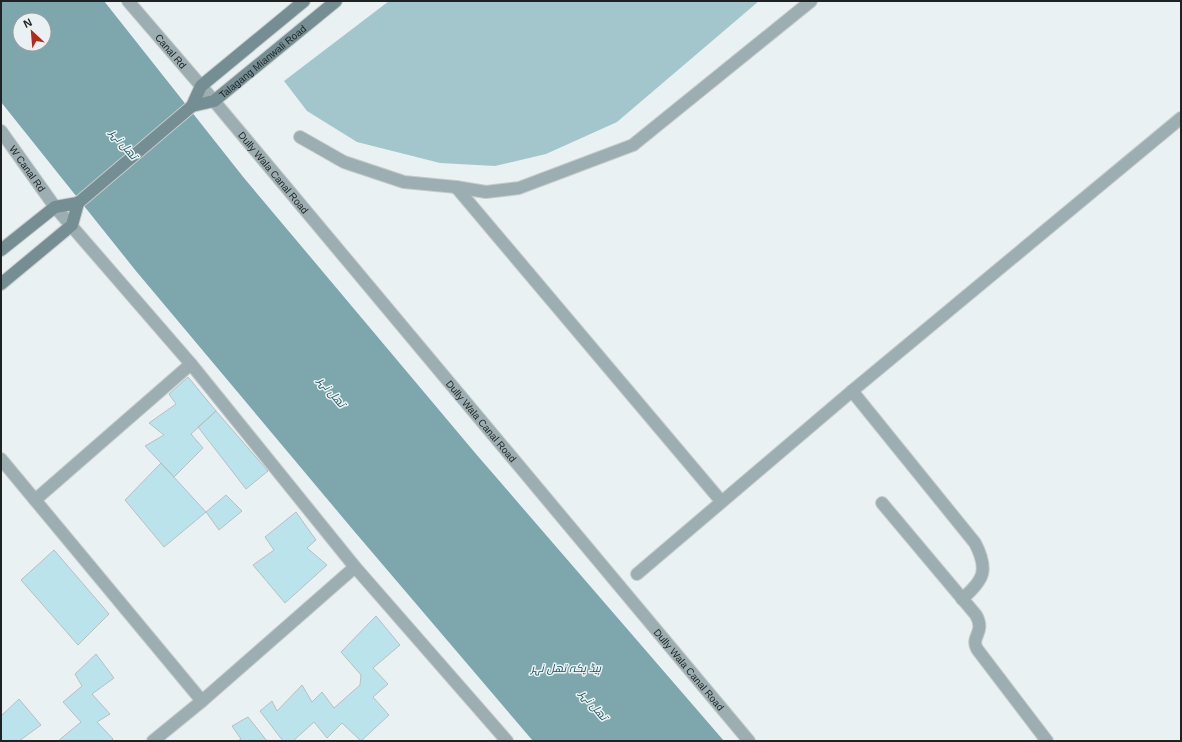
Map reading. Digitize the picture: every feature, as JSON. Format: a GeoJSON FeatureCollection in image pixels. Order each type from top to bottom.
{"type":"FeatureCollection","features":[{"type":"Feature","properties":{"kind":"main road","name":"Talagang Mianwali Road"},"geometry":{"type":"LineString","coordinates":[[192,106],[201,86],[304,1]]}},
{"type":"Feature","properties":{"kind":"main road","name":"Talagang Mianwali Road"},"geometry":{"type":"LineString","coordinates":[[192,106],[214,101],[336,1]]}},
{"type":"Feature","properties":{"kind":"main road"},"geometry":{"type":"LineString","coordinates":[[1,250],[55,207],[78,203],[192,106]]}},
{"type":"Feature","properties":{"kind":"main road"},"geometry":{"type":"LineString","coordinates":[[1,284],[72,225],[78,203]]}},
{"type":"Feature","properties":{"kind":"street","name":"Canal Rd"},"geometry":{"type":"LineString","coordinates":[[128,1],[214,101]]}},
{"type":"Feature","properties":{"kind":"street"},"geometry":{"type":"LineString","coordinates":[[300,137],[344,162],[404,182],[456,187],[486,192],[519,188],[633,145],[811,1]]}},
{"type":"Feature","properties":{"kind":"street","name":"Dully Wala Canal Road"},"geometry":{"type":"LineString","coordinates":[[214,101],[749,741]]}},
{"type":"Feature","properties":{"kind":"street"},"geometry":{"type":"LineString","coordinates":[[637,574],[852,391],[1181,118]]}},
{"type":"Feature","properties":{"kind":"street","name":"W Canal Rd"},"geometry":{"type":"LineString","coordinates":[[1,131],[55,207],[191,364],[355,567],[507,741]]}},
{"type":"Feature","properties":{"kind":"street"},"geometry":{"type":"LineString","coordinates":[[456,187],[721,501]]}},
{"type":"Feature","properties":{"kind":"street"},"geometry":{"type":"LineString","coordinates":[[35,500],[191,364]]}},
{"type":"Feature","properties":{"kind":"street"},"geometry":{"type":"LineString","coordinates":[[852,391],[976,543],[982,555],[984,566],[981,579],[962,599]]}},
{"type":"Feature","properties":{"kind":"street"},"geometry":{"type":"LineString","coordinates":[[1,459],[202,701]]}},
{"type":"Feature","properties":{"kind":"street"},"geometry":{"type":"LineString","coordinates":[[882,503],[976,615],[980,622],[980,628],[975,641],[977,650],[1047,741]]}},
{"type":"Feature","properties":{"kind":"street"},"geometry":{"type":"LineString","coordinates":[[153,741],[202,701],[355,567]]}},
{"type":"Feature","properties":{"kind":"shaded area"},"geometry":{"type":"Polygon","coordinates":[[[389,1],[759,1],[617,122],[546,154],[495,166],[440,163],[357,142],[307,111],[284,81],[389,1]]]}},
{"type":"Feature","properties":{"kind":"water","name":"ہیڈ پکہ تھل نہر"},"geometry":{"type":"Polygon","coordinates":[[[1,1],[104,1],[244,178],[476,454],[724,741],[533,741],[354,531],[136,271],[1,102],[1,1]]]}},
{"type":"Feature","properties":{"kind":"building"},"geometry":{"type":"Polygon","coordinates":[[[188,377],[216,411],[191,434],[203,448],[174,477],[145,446],[164,435],[149,423],[176,404],[169,394],[188,377]]]}},
{"type":"Feature","properties":{"kind":"building"},"geometry":{"type":"Polygon","coordinates":[[[216,411],[268,471],[246,489],[198,427],[216,411]]]}},
{"type":"Feature","properties":{"kind":"building"},"geometry":{"type":"Polygon","coordinates":[[[161,463],[206,512],[164,547],[125,500],[161,463]]]}},
{"type":"Feature","properties":{"kind":"building"},"geometry":{"type":"Polygon","coordinates":[[[226,495],[242,511],[219,530],[206,512],[226,495]]]}},
{"type":"Feature","properties":{"kind":"building"},"geometry":{"type":"Polygon","coordinates":[[[296,512],[316,540],[307,548],[327,565],[285,603],[253,565],[274,550],[265,537],[296,512]]]}},
{"type":"Feature","properties":{"kind":"building"},"geometry":{"type":"Polygon","coordinates":[[[54,550],[109,614],[78,645],[21,580],[54,550]]]}},
{"type":"Feature","properties":{"kind":"building"},"geometry":{"type":"Polygon","coordinates":[[[376,616],[400,645],[373,668],[388,684],[373,697],[389,715],[361,741],[342,723],[327,738],[314,722],[293,741],[283,741],[260,711],[272,701],[277,711],[302,685],[312,702],[322,692],[334,708],[360,685],[361,675],[341,652],[376,616]]]}},
{"type":"Feature","properties":{"kind":"building"},"geometry":{"type":"Polygon","coordinates":[[[96,654],[114,678],[92,694],[110,714],[97,722],[113,739],[111,741],[58,741],[81,722],[63,702],[82,686],[75,674],[96,654]]]}},
{"type":"Feature","properties":{"kind":"building"},"geometry":{"type":"Polygon","coordinates":[[[19,699],[41,725],[19,741],[1,741],[1,716],[19,699]]]}},
{"type":"Feature","properties":{"kind":"building"},"geometry":{"type":"Polygon","coordinates":[[[248,717],[267,741],[238,741],[241,739],[232,726],[248,717]]]}},
{"type":"Feature","properties":{"kind":"water label","name":"تھل نہر"},"geometry":{"type":"Point","coordinates":[124,144]}},
{"type":"Feature","properties":{"kind":"water label","name":"تھل نہر"},"geometry":{"type":"Point","coordinates":[332,392]}},
{"type":"Feature","properties":{"kind":"water label","name":"تھل نہر"},"geometry":{"type":"Point","coordinates":[594,705]}}]}
